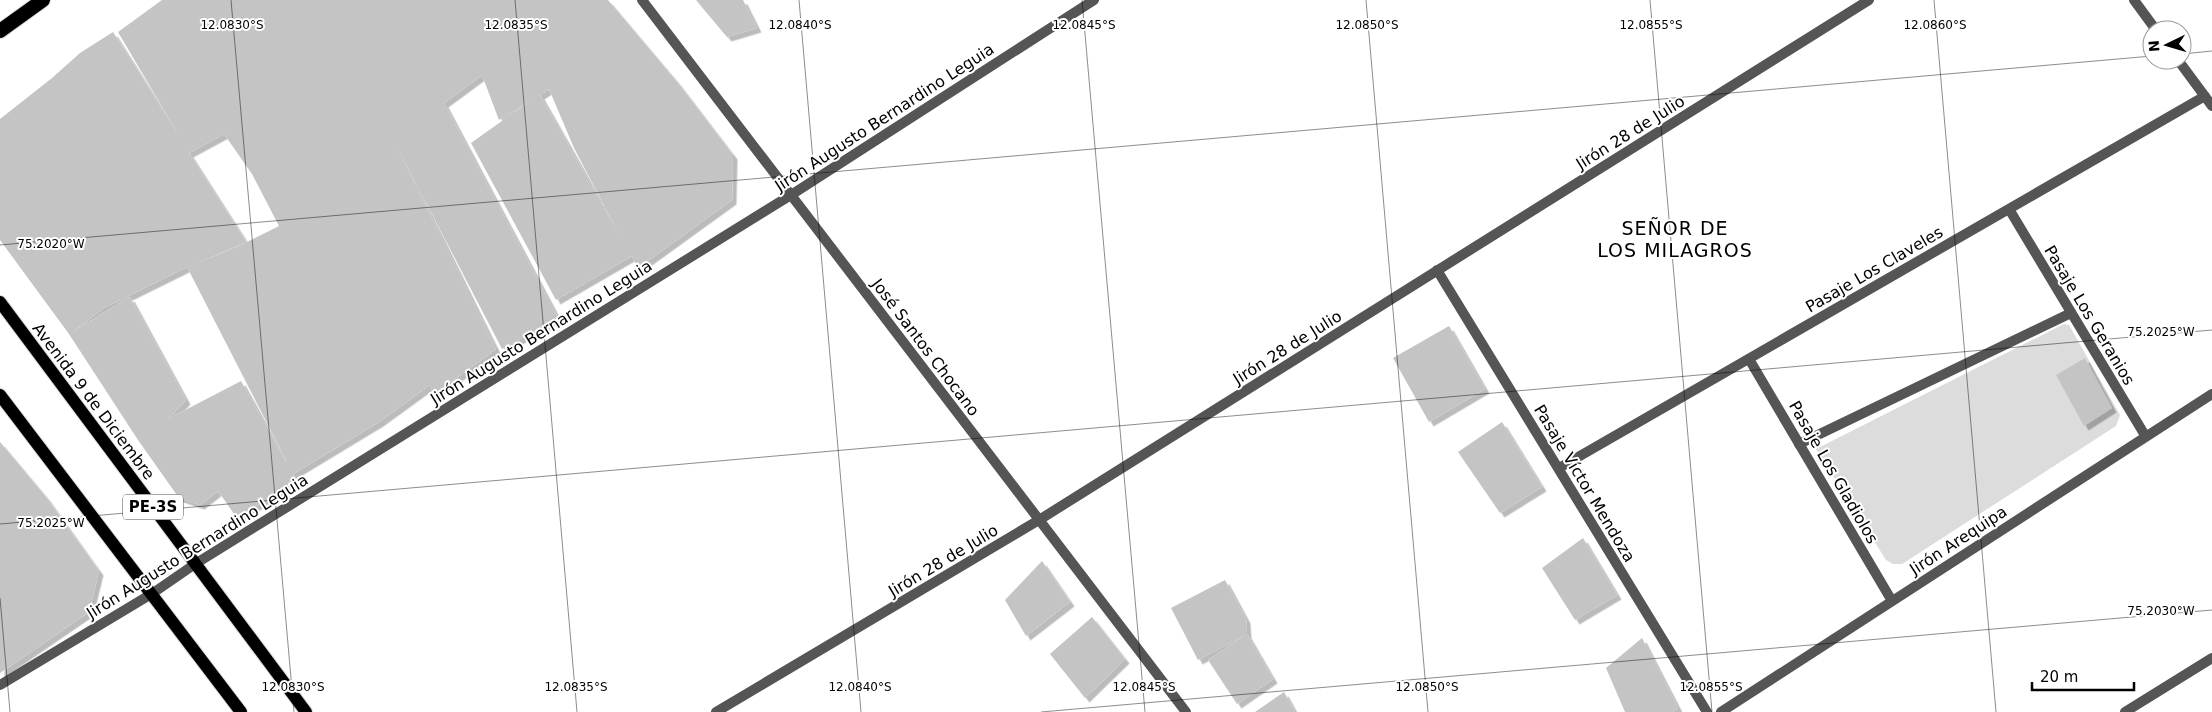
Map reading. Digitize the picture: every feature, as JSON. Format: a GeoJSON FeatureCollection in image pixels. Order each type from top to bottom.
{"type":"FeatureCollection","features":[{"type":"Feature","properties":{"kind":"highway"},"geometry":{"type":"LineString","coordinates":[[0,31],[43,0]]}},
{"type":"Feature","properties":{"kind":"main road","name":"Avenida 9 de Diciembre"},"geometry":{"type":"LineString","coordinates":[[0,302],[306,712]]}},
{"type":"Feature","properties":{"kind":"main road","name":"PE-3S"},"geometry":{"type":"LineString","coordinates":[[0,395],[153,593],[241,712]]}},
{"type":"Feature","properties":{"kind":"street","name":"José Santos Chocano"},"geometry":{"type":"LineString","coordinates":[[642,0],[1186,712]]}},
{"type":"Feature","properties":{"kind":"street","name":"Jirón Augusto Bernardino Leguia"},"geometry":{"type":"LineString","coordinates":[[0,684],[153,593],[195,564],[791,195],[1094,0]]}},
{"type":"Feature","properties":{"kind":"street","name":"Jirón 28 de Julio"},"geometry":{"type":"LineString","coordinates":[[716,712],[1040,520],[1869,0]]}},
{"type":"Feature","properties":{"kind":"street"},"geometry":{"type":"LineString","coordinates":[[2134,0],[2149,20]]}},
{"type":"Feature","properties":{"kind":"street"},"geometry":{"type":"LineString","coordinates":[[2186,70],[2212,106]]}},
{"type":"Feature","properties":{"kind":"street","name":"Pasaje Los Claveles"},"geometry":{"type":"LineString","coordinates":[[1559,468],[2205,96]]}},
{"type":"Feature","properties":{"kind":"street","name":"Pasaje Los Geranios"},"geometry":{"type":"LineString","coordinates":[[2009,208],[2146,437]]}},
{"type":"Feature","properties":{"kind":"street","name":"Pasaje Víctor Mendoza"},"geometry":{"type":"LineString","coordinates":[[1438,270],[1707,712]]}},
{"type":"Feature","properties":{"kind":"street"},"geometry":{"type":"LineString","coordinates":[[1799,444],[2071,312]]}},
{"type":"Feature","properties":{"kind":"street","name":"Pasaje Los Gladiolos"},"geometry":{"type":"LineString","coordinates":[[1749,358],[1892,601]]}},
{"type":"Feature","properties":{"kind":"street","name":"Jirón Arequipa"},"geometry":{"type":"LineString","coordinates":[[1720,712],[2212,394]]}},
{"type":"Feature","properties":{"kind":"street"},"geometry":{"type":"LineString","coordinates":[[2126,712],[2212,658]]}},
{"type":"Feature","properties":{"kind":"shaded area"},"geometry":{"type":"Polygon","coordinates":[[[2064,324],[2069,325],[2120,415],[2116,426],[1902,564],[1893,564],[1886,560],[1816,449],[2064,324]]]}},
{"type":"Feature","properties":{"kind":"building"},"geometry":{"type":"Polygon","coordinates":[[[162,0],[608,0],[678,83],[733,155],[732,200],[638,268],[632,256],[556,300],[471,143],[533,99],[499,120],[482,75],[444,103],[558,318],[502,349],[395,143],[496,349],[434,394],[430,385],[379,422],[293,474],[296,480],[237,518],[218,491],[200,505],[179,498],[138,440],[69,334],[0,240],[0,119],[80,53],[113,32],[181,139],[118,32],[162,0]],[[549,89],[540,95],[620,236],[574,148],[549,89]],[[224,134],[189,153],[246,242],[190,266],[233,249],[279,226],[252,174],[224,134]],[[187,267],[102,309],[71,333],[130,297],[186,400],[168,419],[241,381],[287,462],[187,267]]]}},
{"type":"Feature","properties":{"kind":"building"},"geometry":{"type":"Polygon","coordinates":[[[696,0],[743,0],[757,28],[727,37],[696,0]]]}},
{"type":"Feature","properties":{"kind":"building"},"geometry":{"type":"Polygon","coordinates":[[[1449,326],[1485,389],[1429,422],[1393,358],[1449,326]]]}},
{"type":"Feature","properties":{"kind":"building"},"geometry":{"type":"Polygon","coordinates":[[[2085,358],[2112,408],[2084,426],[2056,375],[2085,358]]]}},
{"type":"Feature","properties":{"kind":"building"},"geometry":{"type":"Polygon","coordinates":[[[1502,422],[1542,487],[1500,513],[1458,452],[1502,422]]]}},
{"type":"Feature","properties":{"kind":"building"},"geometry":{"type":"Polygon","coordinates":[[[0,442],[46,497],[99,571],[89,612],[0,673],[0,442]]]}},
{"type":"Feature","properties":{"kind":"building"},"geometry":{"type":"Polygon","coordinates":[[[1583,538],[1617,595],[1575,620],[1542,568],[1583,538]]]}},
{"type":"Feature","properties":{"kind":"building"},"geometry":{"type":"Polygon","coordinates":[[[1042,561],[1070,602],[1026,636],[1005,600],[1042,561]]]}},
{"type":"Feature","properties":{"kind":"building"},"geometry":{"type":"Polygon","coordinates":[[[1225,580],[1246,619],[1247,634],[1198,660],[1171,608],[1225,580]]]}},
{"type":"Feature","properties":{"kind":"building"},"geometry":{"type":"Polygon","coordinates":[[[1092,617],[1125,659],[1085,698],[1050,654],[1092,617]]]}},
{"type":"Feature","properties":{"kind":"building"},"geometry":{"type":"Polygon","coordinates":[[[1247,634],[1273,679],[1237,704],[1208,660],[1247,634]]]}},
{"type":"Feature","properties":{"kind":"building"},"geometry":{"type":"Polygon","coordinates":[[[1642,638],[1678,708],[1672,712],[1625,712],[1606,668],[1642,638]]]}},
{"type":"Feature","properties":{"kind":"building"},"geometry":{"type":"Polygon","coordinates":[[[1284,692],[1295,712],[1255,712],[1284,692]]]}},
{"type":"Feature","properties":{"kind":"district","name":"SEÑOR DE LOS MILAGROS"},"geometry":{"type":"Point","coordinates":[1675,239]}}]}
